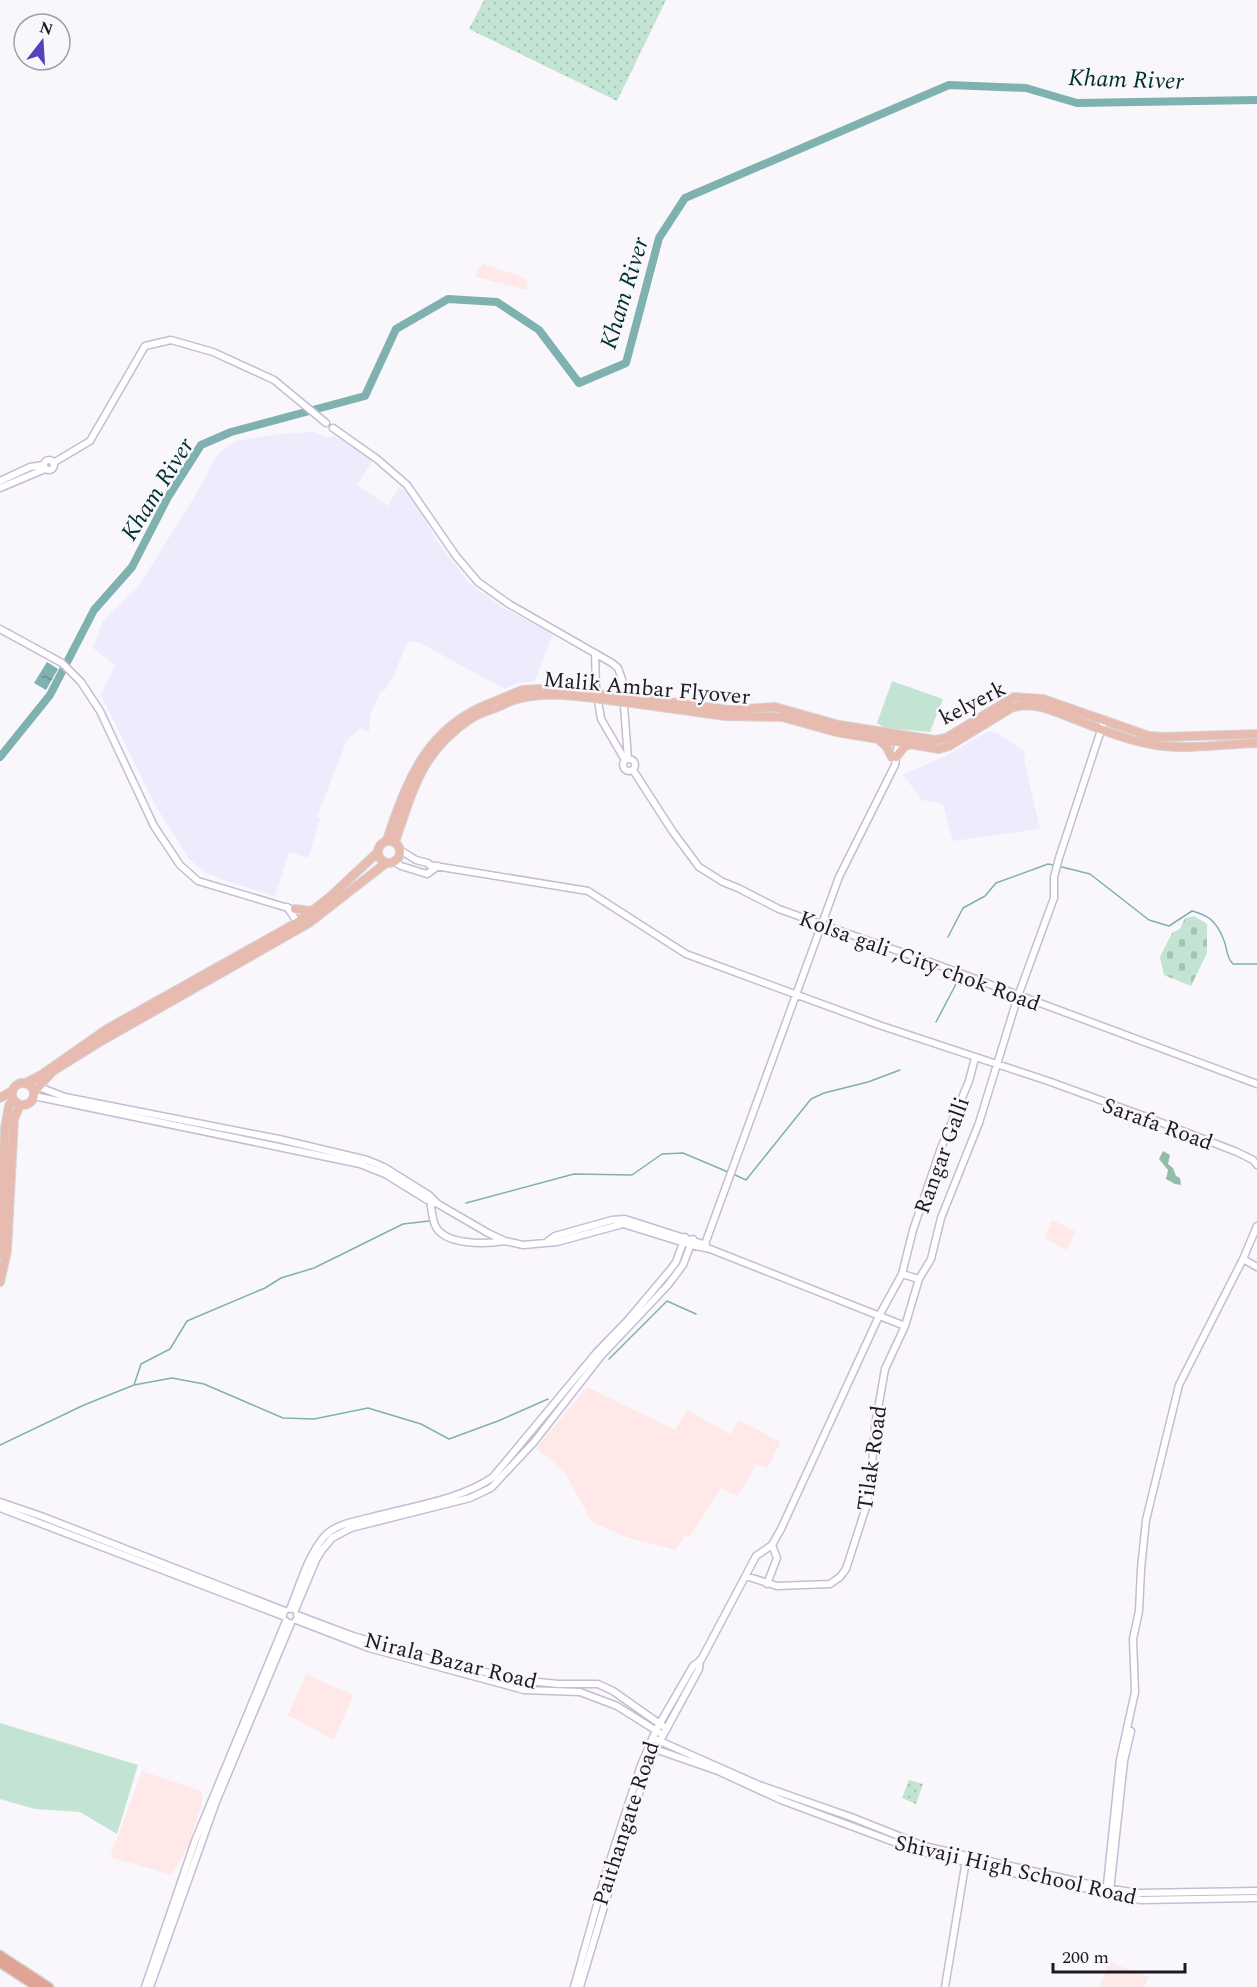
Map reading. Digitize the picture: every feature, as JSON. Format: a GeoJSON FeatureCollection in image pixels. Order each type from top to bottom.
{"type":"FeatureCollection","features":[{"type":"Feature","properties":{"kind":"highway"},"geometry":{"type":"LineString","coordinates":[[0,1954],[49,1987]]}},
{"type":"Feature","properties":{"kind":"highway"},"geometry":{"type":"LineString","coordinates":[[0,1963],[37,1987]]}},
{"type":"Feature","properties":{"kind":"main road","name":"Malik Ambar Flyover"},"geometry":{"type":"LineString","coordinates":[[498,704],[522,690],[538,689],[632,697],[733,710]]}},
{"type":"Feature","properties":{"kind":"main road","name":"Malik Ambar Flyover"},"geometry":{"type":"LineString","coordinates":[[394,844],[399,802],[414,769],[443,731],[467,713],[478,708],[539,694],[632,703],[725,716],[782,717],[829,726]]}},
{"type":"Feature","properties":{"kind":"main road","name":"kelyerk"},"geometry":{"type":"LineString","coordinates":[[733,710],[775,707],[829,726],[897,738],[935,740],[946,738],[1014,697],[1043,699],[1149,736],[1257,734]]}},
{"type":"Feature","properties":{"kind":"main road"},"geometry":{"type":"LineString","coordinates":[[20,1105],[28,1104],[53,1071],[303,922],[399,856],[394,844],[416,781],[425,764],[451,735],[472,718],[498,704]]}},
{"type":"Feature","properties":{"kind":"main road"},"geometry":{"type":"LineString","coordinates":[[829,726],[877,739],[897,738],[909,744],[939,749],[949,746],[1011,708],[1031,705],[1101,730],[1158,746],[1194,747],[1257,743]]}},
{"type":"Feature","properties":{"kind":"main road"},"geometry":{"type":"LineString","coordinates":[[877,739],[894,757],[909,744]]}},
{"type":"Feature","properties":{"kind":"main road"},"geometry":{"type":"LineString","coordinates":[[0,1254],[6,1124],[16,1085],[26,1083],[41,1075],[115,1024],[289,927],[303,922],[312,911],[377,853],[380,845],[394,844]]}},
{"type":"Feature","properties":{"kind":"main road"},"geometry":{"type":"LineString","coordinates":[[377,853],[380,859],[390,862]]}},
{"type":"Feature","properties":{"kind":"main road"},"geometry":{"type":"LineString","coordinates":[[289,927],[291,910],[312,911]]}},
{"type":"Feature","properties":{"kind":"main road"},"geometry":{"type":"LineString","coordinates":[[26,1083],[36,1092]]}},
{"type":"Feature","properties":{"kind":"main road"},"geometry":{"type":"LineString","coordinates":[[12,1096],[20,1105]]}},
{"type":"Feature","properties":{"kind":"main road"},"geometry":{"type":"LineString","coordinates":[[0,1099],[12,1096]]}},
{"type":"Feature","properties":{"kind":"main road"},"geometry":{"type":"LineString","coordinates":[[0,1282],[7,1251],[14,1119],[20,1105]]}},
{"type":"Feature","properties":{"kind":"main road"},"geometry":{"type":"LineString","coordinates":[[0,1113],[6,1124]]}},
{"type":"Feature","properties":{"kind":"street"},"geometry":{"type":"LineString","coordinates":[[44,467],[45,461],[49,460],[53,463],[90,441],[145,346],[171,340],[213,352],[273,380],[323,421]]}},
{"type":"Feature","properties":{"kind":"street"},"geometry":{"type":"LineString","coordinates":[[333,428],[377,459],[407,485],[456,556],[478,582],[509,604],[618,668],[622,679],[627,759]]}},
{"type":"Feature","properties":{"kind":"street"},"geometry":{"type":"LineString","coordinates":[[0,481],[30,467],[44,467]]}},
{"type":"Feature","properties":{"kind":"street"},"geometry":{"type":"LineString","coordinates":[[0,488],[44,467]]}},
{"type":"Feature","properties":{"kind":"street"},"geometry":{"type":"LineString","coordinates":[[0,629],[62,663],[75,676],[100,711],[154,826],[180,865],[198,881],[291,910],[303,922]]}},
{"type":"Feature","properties":{"kind":"street"},"geometry":{"type":"LineString","coordinates":[[595,653],[596,688],[601,719],[627,759]]}},
{"type":"Feature","properties":{"kind":"street","name":"Tilak Road"},"geometry":{"type":"LineString","coordinates":[[747,1576],[777,1586],[830,1584],[846,1569],[867,1504],[872,1477],[875,1426],[885,1369],[905,1326],[920,1279],[931,1259],[941,1218],[969,1151],[1018,996],[1054,898],[1054,877],[1059,858],[1104,721]]}},
{"type":"Feature","properties":{"kind":"street"},"geometry":{"type":"LineString","coordinates":[[707,1246],[728,1181],[839,877],[892,771],[897,738]]}},
{"type":"Feature","properties":{"kind":"street","name":"Kolsa gali ,City chok Road"},"geometry":{"type":"LineString","coordinates":[[627,759],[623,764],[625,770],[633,770],[699,867],[723,882],[779,909],[1257,1084]]}},
{"type":"Feature","properties":{"kind":"street"},"geometry":{"type":"LineString","coordinates":[[394,844],[416,860],[438,866]]}},
{"type":"Feature","properties":{"kind":"street"},"geometry":{"type":"LineString","coordinates":[[390,862],[427,874],[438,866]]}},
{"type":"Feature","properties":{"kind":"street","name":"Sarafa Road"},"geometry":{"type":"LineString","coordinates":[[438,866],[588,891],[687,954],[796,995],[1144,1116],[1237,1152],[1253,1160],[1257,1165]]}},
{"type":"Feature","properties":{"kind":"street","name":"Rangar Galli"},"geometry":{"type":"LineString","coordinates":[[772,1545],[879,1316],[902,1274],[907,1251],[941,1148],[969,1081],[975,1058]]}},
{"type":"Feature","properties":{"kind":"street"},"geometry":{"type":"LineString","coordinates":[[36,1092],[360,1164],[385,1174],[430,1202],[438,1204],[505,1241],[523,1245],[557,1242],[620,1224],[707,1246],[905,1326]]}},
{"type":"Feature","properties":{"kind":"street"},"geometry":{"type":"LineString","coordinates":[[36,1092],[279,1139],[367,1160],[391,1172],[431,1197],[438,1204]]}},
{"type":"Feature","properties":{"kind":"street"},"geometry":{"type":"LineString","coordinates":[[430,1202],[435,1225],[445,1236],[474,1244],[505,1241]]}},
{"type":"Feature","properties":{"kind":"street"},"geometry":{"type":"LineString","coordinates":[[1108,1891],[1120,1760],[1135,1692],[1133,1638],[1139,1611],[1146,1520],[1179,1385],[1243,1259],[1257,1226]]}},
{"type":"Feature","properties":{"kind":"street"},"geometry":{"type":"LineString","coordinates":[[150,1987],[216,1802],[316,1547],[334,1528],[455,1495],[483,1484],[493,1477],[597,1352],[628,1320],[670,1270],[676,1262],[684,1240]]}},
{"type":"Feature","properties":{"kind":"street"},"geometry":{"type":"LineString","coordinates":[[145,1987],[195,1841],[290,1616],[322,1550],[332,1538],[351,1528],[470,1498],[491,1488],[565,1405],[601,1356],[668,1285],[682,1265],[692,1242]]}},
{"type":"Feature","properties":{"kind":"street"},"geometry":{"type":"LineString","coordinates":[[1243,1259],[1257,1267]]}},
{"type":"Feature","properties":{"kind":"street"},"geometry":{"type":"LineString","coordinates":[[902,1274],[920,1279]]}},
{"type":"Feature","properties":{"kind":"street"},"geometry":{"type":"LineString","coordinates":[[0,1502],[290,1616]]}},
{"type":"Feature","properties":{"kind":"street"},"geometry":{"type":"LineString","coordinates":[[0,1508],[290,1616]]}},
{"type":"Feature","properties":{"kind":"street"},"geometry":{"type":"LineString","coordinates":[[700,1660],[758,1554],[772,1545],[777,1558],[767,1584]]}},
{"type":"Feature","properties":{"kind":"street","name":"Nirala Bazar Road"},"geometry":{"type":"LineString","coordinates":[[290,1616],[525,1690],[580,1692],[617,1706],[658,1727]]}},
{"type":"Feature","properties":{"kind":"street","name":"Paithangate Road"},"geometry":{"type":"LineString","coordinates":[[580,1987],[652,1748],[653,1738],[693,1666],[700,1660]]}},
{"type":"Feature","properties":{"kind":"street","name":"Paithangate Road"},"geometry":{"type":"LineString","coordinates":[[574,1987],[605,1876],[641,1765],[663,1735],[699,1669],[700,1660]]}},
{"type":"Feature","properties":{"kind":"street","name":"Nirala Bazar Road"},"geometry":{"type":"LineString","coordinates":[[462,1670],[518,1680],[558,1684],[598,1684],[613,1691],[658,1727],[663,1735]]}},
{"type":"Feature","properties":{"kind":"street","name":"Shivaji High School Road"},"geometry":{"type":"LineString","coordinates":[[653,1738],[663,1735],[759,1785],[851,1817],[924,1846],[966,1859]]}},
{"type":"Feature","properties":{"kind":"street","name":"Shivaji High School Road"},"geometry":{"type":"LineString","coordinates":[[652,1748],[718,1772],[781,1800],[918,1851],[966,1859],[1141,1900],[1257,1898]]}},
{"type":"Feature","properties":{"kind":"street"},"geometry":{"type":"LineString","coordinates":[[945,1987],[966,1859]]}},
{"type":"Feature","properties":{"kind":"street","name":"Shivaji High School Road"},"geometry":{"type":"LineString","coordinates":[[1108,1891],[1138,1893],[1257,1891]]}},
{"type":"Feature","properties":{"kind":"shaded area"},"geometry":{"type":"Polygon","coordinates":[[[483,264],[520,276],[528,281],[526,290],[476,277],[477,270],[483,264]]]}},
{"type":"Feature","properties":{"kind":"shaded area"},"geometry":{"type":"Polygon","coordinates":[[[315,432],[325,437],[335,436],[373,460],[357,485],[388,506],[399,487],[411,494],[437,541],[469,583],[502,607],[553,634],[535,681],[518,683],[505,689],[420,643],[408,641],[392,679],[384,691],[380,692],[370,716],[369,733],[361,728],[347,740],[317,817],[320,819],[308,858],[289,852],[275,896],[206,873],[189,859],[154,803],[101,695],[115,665],[93,648],[103,621],[138,587],[195,496],[217,455],[235,441],[279,434],[315,432]]]}},
{"type":"Feature","properties":{"kind":"shaded area"},"geometry":{"type":"Polygon","coordinates":[[[988,731],[997,733],[1025,752],[1024,760],[1040,829],[953,841],[943,804],[922,800],[903,775],[949,754],[988,731]]]}},
{"type":"Feature","properties":{"kind":"shaded area"},"geometry":{"type":"Polygon","coordinates":[[[1052,1220],[1075,1231],[1067,1250],[1044,1238],[1052,1220]]]}},
{"type":"Feature","properties":{"kind":"shaded area"},"geometry":{"type":"Polygon","coordinates":[[[587,1387],[675,1430],[687,1410],[730,1434],[738,1420],[781,1442],[767,1468],[756,1464],[738,1496],[721,1488],[689,1538],[685,1536],[675,1550],[626,1537],[592,1522],[564,1471],[536,1448],[587,1387]]]}},
{"type":"Feature","properties":{"kind":"shaded area"},"geometry":{"type":"Polygon","coordinates":[[[306,1674],[353,1695],[334,1740],[288,1715],[306,1674]]]}},
{"type":"Feature","properties":{"kind":"shaded area"},"geometry":{"type":"Polygon","coordinates":[[[142,1771],[202,1791],[202,1803],[189,1844],[172,1875],[110,1857],[142,1771]]]}},
{"type":"Feature","properties":{"kind":"shaded area"},"geometry":{"type":"Polygon","coordinates":[[[1109,1962],[1149,1977],[1144,1987],[1100,1987],[1109,1962]]]}},
{"type":"Feature","properties":{"kind":"green space"},"geometry":{"type":"Polygon","coordinates":[[[484,0],[666,0],[617,101],[469,29],[484,0]]]}},
{"type":"Feature","properties":{"kind":"green space"},"geometry":{"type":"Polygon","coordinates":[[[892,681],[943,699],[930,732],[885,728],[877,723],[892,681]]]}},
{"type":"Feature","properties":{"kind":"green space"},"geometry":{"type":"Polygon","coordinates":[[[1194,916],[1207,924],[1207,953],[1191,986],[1164,975],[1160,957],[1172,933],[1180,929],[1185,918],[1194,916]]]}},
{"type":"Feature","properties":{"kind":"green space"},"geometry":{"type":"Polygon","coordinates":[[[1163,1151],[1170,1155],[1168,1164],[1180,1178],[1181,1185],[1166,1179],[1168,1170],[1159,1159],[1163,1151]]]}},
{"type":"Feature","properties":{"kind":"green space"},"geometry":{"type":"Polygon","coordinates":[[[0,1723],[138,1765],[117,1834],[80,1812],[35,1809],[0,1799],[0,1723]]]}},
{"type":"Feature","properties":{"kind":"green space"},"geometry":{"type":"Polygon","coordinates":[[[909,1780],[923,1784],[916,1804],[902,1798],[909,1780]]]}},
{"type":"Feature","properties":{"kind":"water"},"geometry":{"type":"Polygon","coordinates":[[[47,662],[58,669],[46,690],[34,683],[47,662]]]}},
{"type":"Feature","properties":{"kind":"waterway","name":"Kham River"},"geometry":{"type":"LineString","coordinates":[[0,757],[50,695],[94,610],[132,567],[168,497],[201,445],[231,432],[365,396],[396,329],[448,299],[497,302],[539,330],[579,383],[626,363],[659,238],[685,198],[949,85],[1026,88],[1077,103],[1257,100]]}},
{"type":"Feature","properties":{"kind":"waterway"},"geometry":{"type":"LineString","coordinates":[[948,937],[963,908],[985,896],[996,883],[1048,864],[1053,865]]}},
{"type":"Feature","properties":{"kind":"waterway"},"geometry":{"type":"LineString","coordinates":[[1058,866],[1090,874],[1149,920],[1169,926],[1192,911],[1203,915],[1217,927],[1233,964],[1257,964]]}},
{"type":"Feature","properties":{"kind":"waterway"},"geometry":{"type":"LineString","coordinates":[[936,1022],[957,978]]}},
{"type":"Feature","properties":{"kind":"waterway"},"geometry":{"type":"LineString","coordinates":[[733,1174],[746,1180],[811,1099],[900,1070]]}},
{"type":"Feature","properties":{"kind":"waterway"},"geometry":{"type":"LineString","coordinates":[[466,1203],[574,1174],[632,1175],[662,1154],[683,1153],[728,1172]]}},
{"type":"Feature","properties":{"kind":"waterway"},"geometry":{"type":"LineString","coordinates":[[0,1445],[84,1405],[134,1385],[141,1364],[170,1349],[187,1321],[265,1288],[281,1278],[314,1268],[403,1224],[429,1221]]}},
{"type":"Feature","properties":{"kind":"waterway"},"geometry":{"type":"LineString","coordinates":[[609,1359],[667,1301],[696,1314]]}},
{"type":"Feature","properties":{"kind":"waterway"},"geometry":{"type":"LineString","coordinates":[[134,1385],[172,1378],[204,1384],[283,1418],[314,1419],[368,1408],[421,1424],[449,1439],[548,1399]]}}]}
